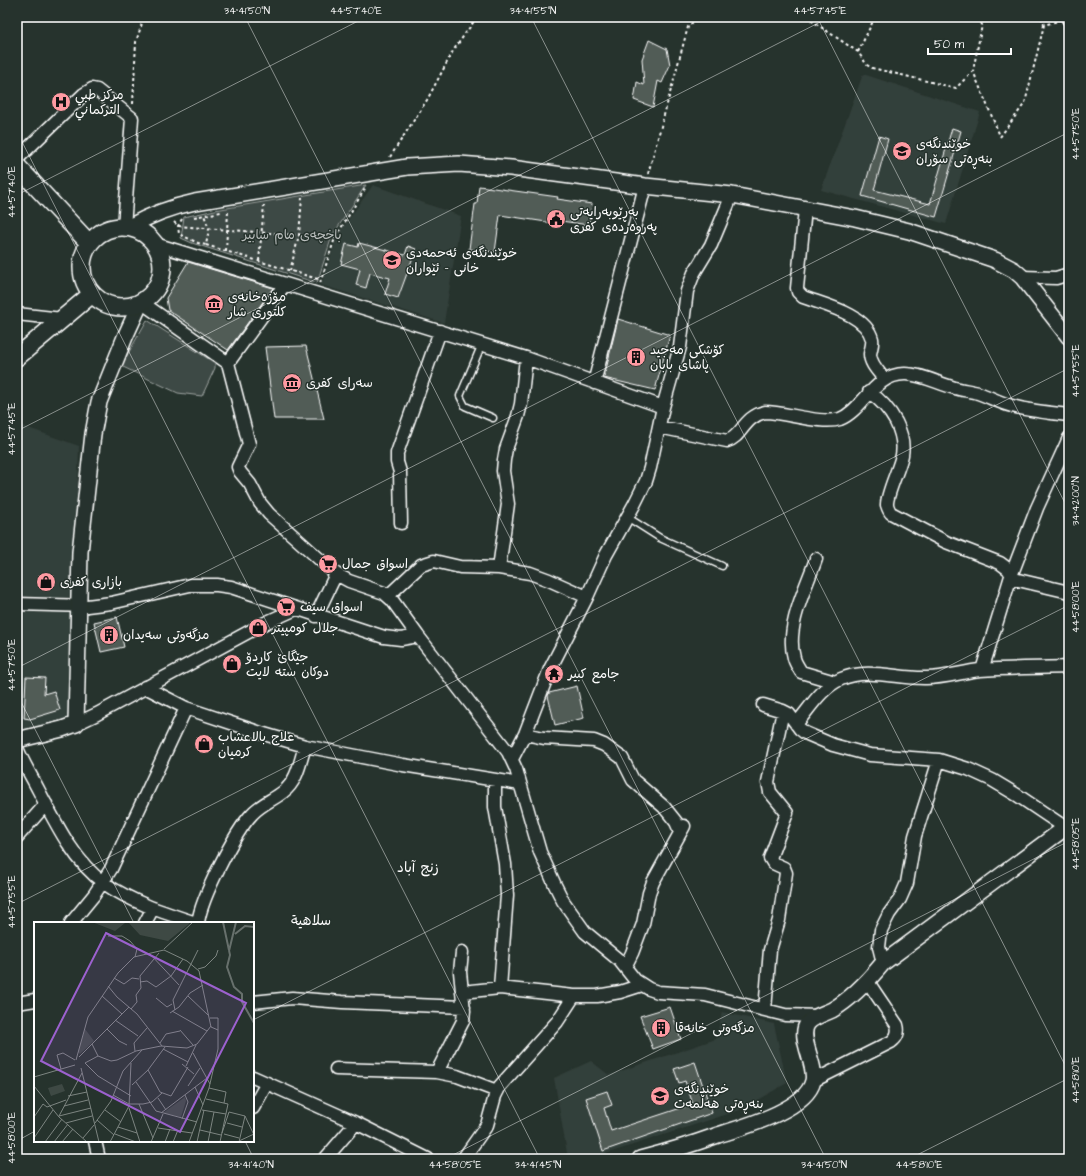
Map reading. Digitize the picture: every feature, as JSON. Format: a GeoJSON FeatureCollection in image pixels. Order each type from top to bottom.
{"type":"FeatureCollection","features":[{"type":"Feature","properties":{"kind":"main road"},"geometry":{"type":"LineString","coordinates":[[17,166],[89,243]]}},
{"type":"Feature","properties":{"kind":"main road"},"geometry":{"type":"LineString","coordinates":[[114,227],[126,227],[143,233],[155,244],[160,254],[162,265],[161,276],[157,287],[150,296],[141,302],[128,307],[115,307],[102,302],[92,294],[85,282],[82,269],[83,256],[89,243],[104,230],[114,227]]}},
{"type":"Feature","properties":{"kind":"main road"},"geometry":{"type":"LineString","coordinates":[[17,358],[92,294]]}},
{"type":"Feature","properties":{"kind":"street"},"geometry":{"type":"LineString","coordinates":[[17,159],[84,94],[92,89],[97,90],[132,118],[126,227],[163,211],[195,202],[378,172],[433,165],[485,165],[645,186],[732,195],[854,218],[909,231],[996,260],[1014,270],[1022,277],[1069,337]]}},
{"type":"Feature","properties":{"kind":"street"},"geometry":{"type":"LineString","coordinates":[[594,382],[645,186]]}},
{"type":"Feature","properties":{"kind":"street"},"geometry":{"type":"LineString","coordinates":[[512,759],[524,734],[550,669],[606,555],[641,494],[646,481],[663,407],[680,347],[687,291],[694,273],[711,245],[732,195]]}},
{"type":"Feature","properties":{"kind":"street"},"geometry":{"type":"LineString","coordinates":[[805,209],[797,288],[798,292],[803,297],[847,313],[866,327],[872,341],[870,354],[872,362],[885,380]]}},
{"type":"Feature","properties":{"kind":"street"},"geometry":{"type":"LineString","coordinates":[[155,244],[526,358],[663,407]]}},
{"type":"Feature","properties":{"kind":"street"},"geometry":{"type":"LineString","coordinates":[[1022,277],[1056,278],[1069,274]]}},
{"type":"Feature","properties":{"kind":"street"},"geometry":{"type":"LineString","coordinates":[[228,363],[285,284]]}},
{"type":"Feature","properties":{"kind":"street"},"geometry":{"type":"LineString","coordinates":[[76,724],[80,552],[82,525],[96,418],[117,354],[141,302],[228,363],[249,444],[238,464],[240,472],[250,484],[260,503],[269,514],[336,574],[349,581],[388,596],[503,746],[512,759],[516,769],[540,852],[547,869],[563,901],[585,932],[615,956],[625,966],[630,974],[642,985],[658,992],[705,995],[785,1015],[818,1016]]}},
{"type":"Feature","properties":{"kind":"street"},"geometry":{"type":"LineString","coordinates":[[17,314],[62,319]]}},
{"type":"Feature","properties":{"kind":"street"},"geometry":{"type":"LineString","coordinates":[[401,523],[400,472],[397,462],[397,453],[440,331]]}},
{"type":"Feature","properties":{"kind":"street"},"geometry":{"type":"LineString","coordinates":[[499,568],[508,504],[503,472],[504,460],[506,449],[521,404],[526,358]]}},
{"type":"Feature","properties":{"kind":"street"},"geometry":{"type":"LineString","coordinates":[[659,427],[727,441],[735,438],[749,419],[759,413],[770,412],[833,420],[845,416],[869,392],[885,380],[894,375],[907,374],[978,393],[1011,406],[1035,411],[1069,415]]}},
{"type":"Feature","properties":{"kind":"street"},"geometry":{"type":"LineString","coordinates":[[869,392],[881,400],[887,407],[897,424],[902,439],[903,446],[901,461],[887,501],[889,511],[946,542],[1000,563],[1008,569],[1011,576],[1016,580],[1069,592]]}},
{"type":"Feature","properties":{"kind":"street"},"geometry":{"type":"LineString","coordinates":[[982,670],[1011,576],[1037,508],[1069,438]]}},
{"type":"Feature","properties":{"kind":"street"},"geometry":{"type":"LineString","coordinates":[[816,559],[795,618],[792,639],[794,658],[801,672],[835,682]]}},
{"type":"Feature","properties":{"kind":"street"},"geometry":{"type":"LineString","coordinates":[[388,596],[417,568],[434,561],[473,568],[499,568],[520,571],[539,576],[587,596]]}},
{"type":"Feature","properties":{"kind":"street"},"geometry":{"type":"LineString","coordinates":[[316,616],[336,574]]}},
{"type":"Feature","properties":{"kind":"street"},"geometry":{"type":"LineString","coordinates":[[17,605],[78,606],[111,603],[176,587],[204,584],[231,587],[316,616],[392,639],[418,636]]}},
{"type":"Feature","properties":{"kind":"street"},"geometry":{"type":"LineString","coordinates":[[17,740],[76,724],[267,622],[296,609]]}},
{"type":"Feature","properties":{"kind":"street"},"geometry":{"type":"LineString","coordinates":[[796,724],[823,691],[835,682],[857,675],[883,674],[912,678],[934,678],[982,670],[1069,667]]}},
{"type":"Feature","properties":{"kind":"street"},"geometry":{"type":"LineString","coordinates":[[145,687],[186,708],[305,746],[403,765],[520,784]]}},
{"type":"Feature","properties":{"kind":"street"},"geometry":{"type":"LineString","coordinates":[[640,1159],[758,1123],[797,1102],[807,1093],[813,1081],[805,1028],[809,1022],[832,1010],[868,982],[883,963],[1067,826],[992,780],[968,769],[940,760],[888,757],[851,751],[833,746],[810,736],[800,729],[789,714],[763,705]]}},
{"type":"Feature","properties":{"kind":"street"},"geometry":{"type":"LineString","coordinates":[[72,922],[103,883],[119,854],[186,708]]}},
{"type":"Feature","properties":{"kind":"street"},"geometry":{"type":"LineString","coordinates":[[765,1010],[770,950],[779,920],[786,873],[784,868],[773,863],[770,858],[786,813],[770,792],[768,782],[783,711]]}},
{"type":"Feature","properties":{"kind":"street"},"geometry":{"type":"LineString","coordinates":[[524,734],[544,738],[594,741],[604,745],[622,758],[633,780],[664,807],[682,829],[653,882],[649,893],[643,924],[632,953],[625,966]]}},
{"type":"Feature","properties":{"kind":"street"},"geometry":{"type":"LineString","coordinates":[[197,922],[202,906],[236,836],[252,814],[288,788],[296,773],[305,746]]}},
{"type":"Feature","properties":{"kind":"street"},"geometry":{"type":"LineString","coordinates":[[17,748],[69,845],[88,869],[103,883],[153,908],[194,922]]}},
{"type":"Feature","properties":{"kind":"street"},"geometry":{"type":"LineString","coordinates":[[883,963],[879,947],[881,930],[889,914],[904,892],[907,883],[915,836],[940,760]]}},
{"type":"Feature","properties":{"kind":"street"},"geometry":{"type":"LineString","coordinates":[[495,780],[495,807],[505,864],[508,895],[500,988]]}},
{"type":"Feature","properties":{"kind":"street"},"geometry":{"type":"LineString","coordinates":[[17,837],[46,804]]}},
{"type":"Feature","properties":{"kind":"street"},"geometry":{"type":"LineString","coordinates":[[146,922],[153,908]]}},
{"type":"Feature","properties":{"kind":"street"},"geometry":{"type":"LineString","coordinates":[[438,1072],[461,1026],[464,1015],[460,972],[462,952]]}},
{"type":"Feature","properties":{"kind":"street"},"geometry":{"type":"LineString","coordinates":[[813,1081],[892,1042],[896,1038],[898,1032],[897,1025],[868,982]]}},
{"type":"Feature","properties":{"kind":"street"},"geometry":{"type":"LineString","coordinates":[[462,992],[500,988],[574,996],[608,994],[625,991],[642,985]]}},
{"type":"Feature","properties":{"kind":"street"},"geometry":{"type":"LineString","coordinates":[[463,1159],[487,1125],[497,1091],[557,1022],[574,996]]}},
{"type":"Feature","properties":{"kind":"street"},"geometry":{"type":"LineString","coordinates":[[254,1002],[292,998],[342,1002],[464,1007]]}},
{"type":"Feature","properties":{"kind":"street"},"geometry":{"type":"LineString","coordinates":[[17,1003],[34,1000]]}},
{"type":"Feature","properties":{"kind":"street"},"geometry":{"type":"LineString","coordinates":[[336,1069],[438,1072],[457,1076],[497,1091]]}},
{"type":"Feature","properties":{"kind":"street"},"geometry":{"type":"LineString","coordinates":[[254,1077],[356,1122],[428,1159]]}},
{"type":"Feature","properties":{"kind":"street"},"geometry":{"type":"LineString","coordinates":[[254,1106],[267,1083]]}},
{"type":"Feature","properties":{"kind":"street"},"geometry":{"type":"LineString","coordinates":[[325,1159],[356,1122]]}},
{"type":"Feature","properties":{"kind":"street"},"geometry":{"type":"LineString","coordinates":[[95,1142],[99,1159]]}},
{"type":"Feature","properties":{"kind":"lane"},"geometry":{"type":"LineString","coordinates":[[482,344],[460,396],[464,406],[493,418]]}},
{"type":"Feature","properties":{"kind":"lane"},"geometry":{"type":"LineString","coordinates":[[627,517],[660,538],[722,566]]}},
{"type":"Feature","properties":{"kind":"path"},"geometry":{"type":"LineString","coordinates":[[132,118],[136,42],[144,17]]}},
{"type":"Feature","properties":{"kind":"path"},"geometry":{"type":"LineString","coordinates":[[316,294],[334,238],[427,100],[453,51],[477,17]]}},
{"type":"Feature","properties":{"kind":"path"},"geometry":{"type":"LineString","coordinates":[[645,186],[688,27],[698,17]]}},
{"type":"Feature","properties":{"kind":"path"},"geometry":{"type":"LineString","coordinates":[[806,17],[858,52],[867,65],[872,68],[956,88],[972,71],[982,25],[979,17]]}},
{"type":"Feature","properties":{"kind":"path"},"geometry":{"type":"LineString","coordinates":[[858,52],[875,17]]}},
{"type":"Feature","properties":{"kind":"path"},"geometry":{"type":"LineString","coordinates":[[972,71],[1000,137],[1025,103],[1044,25],[1041,17]]}},
{"type":"Feature","properties":{"kind":"path"},"geometry":{"type":"LineString","coordinates":[[1044,25],[1068,19]]}},
{"type":"Feature","properties":{"kind":"path"},"geometry":{"type":"LineString","coordinates":[[290,271],[299,236],[302,198]]}},
{"type":"Feature","properties":{"kind":"path"},"geometry":{"type":"LineString","coordinates":[[260,261],[264,205]]}},
{"type":"Feature","properties":{"kind":"path"},"geometry":{"type":"LineString","coordinates":[[163,211],[178,226],[179,234],[198,243],[321,280]]}},
{"type":"Feature","properties":{"kind":"path"},"geometry":{"type":"LineString","coordinates":[[226,251],[228,211]]}},
{"type":"Feature","properties":{"kind":"path"},"geometry":{"type":"LineString","coordinates":[[204,215],[209,229],[206,245]]}},
{"type":"Feature","properties":{"kind":"path"},"geometry":{"type":"LineString","coordinates":[[178,226],[334,238]]}},
{"type":"Feature","properties":{"kind":"shaded area","name":"خوێندنگەی بنەڕەتی سۆران"},"geometry":{"type":"Polygon","coordinates":[[[863,74],[980,112],[946,224],[821,190],[863,74]]]}},
{"type":"Feature","properties":{"kind":"shaded area","name":"خوێندنگەی ئەحمەدی خانی - ئێواران"},"geometry":{"type":"Polygon","coordinates":[[[373,185],[461,216],[444,323],[321,285],[338,234],[373,185]]]}},
{"type":"Feature","properties":{"kind":"shaded area","name":"بازاری کفری"},"geometry":{"type":"Polygon","coordinates":[[[17,424],[79,446],[70,718],[17,735],[17,424]]]}},
{"type":"Feature","properties":{"kind":"shaded area","name":"خوێندنگەی بنەڕەتی هەڵمەت"},"geometry":{"type":"Polygon","coordinates":[[[722,1012],[774,1024],[787,1083],[740,1110],[590,1159],[568,1159],[554,1078],[591,1061],[609,1075],[716,1039],[722,1012]]]}},
{"type":"Feature","properties":{"kind":"green space","name":"باخچەی مام سابیر"},"geometry":{"type":"Polygon","coordinates":[[[366,185],[332,236],[317,283],[192,243],[181,238],[184,217],[215,210],[366,185]]]}},
{"type":"Feature","properties":{"kind":"green space"},"geometry":{"type":"Polygon","coordinates":[[[147,320],[215,363],[215,368],[202,396],[178,393],[121,366],[147,320]]]}},
{"type":"Feature","properties":{"kind":"building"},"geometry":{"type":"Polygon","coordinates":[[[649,40],[667,49],[670,65],[662,83],[658,81],[653,107],[634,100],[637,82],[644,85],[642,59],[649,40]]]}},
{"type":"Feature","properties":{"kind":"building"},"geometry":{"type":"Polygon","coordinates":[[[952,128],[961,131],[936,217],[862,196],[879,136],[888,139],[874,190],[930,204],[952,128]]]}},
{"type":"Feature","properties":{"kind":"building","name":"بەڕێوبەرایەتی پەروەردەی کفری"},"geometry":{"type":"Polygon","coordinates":[[[479,186],[558,197],[557,199],[592,204],[589,225],[554,220],[553,223],[500,215],[495,252],[469,249],[479,186]]]}},
{"type":"Feature","properties":{"kind":"building"},"geometry":{"type":"Polygon","coordinates":[[[359,243],[405,255],[408,246],[416,249],[398,298],[385,294],[390,278],[370,273],[366,288],[356,285],[360,269],[341,264],[346,244],[358,247],[359,243]]]}},
{"type":"Feature","properties":{"kind":"building","name":"مۆزەخانەی کلتوری شار"},"geometry":{"type":"Polygon","coordinates":[[[188,262],[273,288],[228,350],[168,310],[166,298],[188,262]]]}},
{"type":"Feature","properties":{"kind":"building","name":"کۆشکی مەجید پاشای بابان"},"geometry":{"type":"Polygon","coordinates":[[[618,319],[670,335],[655,390],[604,378],[618,319]]]}},
{"type":"Feature","properties":{"kind":"building","name":"سەرای کفری"},"geometry":{"type":"Polygon","coordinates":[[[306,346],[324,419],[274,419],[265,347],[306,346]]]}},
{"type":"Feature","properties":{"kind":"building","name":"مزگەوتی سەیدان"},"geometry":{"type":"Polygon","coordinates":[[[117,617],[124,647],[101,652],[94,622],[117,617]]]}},
{"type":"Feature","properties":{"kind":"building"},"geometry":{"type":"Polygon","coordinates":[[[26,677],[45,678],[44,694],[54,691],[60,710],[30,719],[24,718],[26,677]]]}},
{"type":"Feature","properties":{"kind":"building"},"geometry":{"type":"Polygon","coordinates":[[[577,686],[584,718],[555,725],[548,696],[549,693],[577,686]]]}},
{"type":"Feature","properties":{"kind":"building","name":"مزگەوتی خانەقا"},"geometry":{"type":"Polygon","coordinates":[[[670,1007],[681,1039],[653,1049],[640,1016],[670,1007]]]}},
{"type":"Feature","properties":{"kind":"building"},"geometry":{"type":"Polygon","coordinates":[[[695,1062],[712,1113],[603,1151],[586,1098],[607,1091],[612,1105],[604,1108],[611,1131],[693,1104],[685,1081],[679,1083],[674,1069],[695,1062]]]}},
{"type":"Feature","properties":{"kind":"place","name":"مركز طبي التركماني"},"geometry":{"type":"Point","coordinates":[61,102]}},
{"type":"Feature","properties":{"kind":"place","name":"خوێندنگەی بنەڕەتی سۆران"},"geometry":{"type":"Point","coordinates":[902,151]}},
{"type":"Feature","properties":{"kind":"place","name":"بەڕێوبەرایەتی پەروەردەی کفری"},"geometry":{"type":"Point","coordinates":[556,219]}},
{"type":"Feature","properties":{"kind":"place","name":"خوێندنگەی ئەحمەدی خانی - ئێواران"},"geometry":{"type":"Point","coordinates":[392,260]}},
{"type":"Feature","properties":{"kind":"place","name":"مۆزەخانەی کلتوری شار"},"geometry":{"type":"Point","coordinates":[214,304]}},
{"type":"Feature","properties":{"kind":"place","name":"کۆشکی مەجید پاشای بابان"},"geometry":{"type":"Point","coordinates":[636,357]}},
{"type":"Feature","properties":{"kind":"place","name":"سەرای کفری"},"geometry":{"type":"Point","coordinates":[292,383]}},
{"type":"Feature","properties":{"kind":"place","name":"اسواق جمال"},"geometry":{"type":"Point","coordinates":[328,564]}},
{"type":"Feature","properties":{"kind":"place","name":"بازاری کفری"},"geometry":{"type":"Point","coordinates":[46,582]}},
{"type":"Feature","properties":{"kind":"place","name":"اسواق سيف"},"geometry":{"type":"Point","coordinates":[286,607]}},
{"type":"Feature","properties":{"kind":"place","name":"جلال کومپیتر"},"geometry":{"type":"Point","coordinates":[258,628]}},
{"type":"Feature","properties":{"kind":"place","name":"مزگەوتی سەیدان"},"geometry":{"type":"Point","coordinates":[109,635]}},
{"type":"Feature","properties":{"kind":"place","name":"جێگاێ کاردۆ دوکان ستە لایت"},"geometry":{"type":"Point","coordinates":[232,664]}},
{"type":"Feature","properties":{"kind":"place","name":"جامع كبير"},"geometry":{"type":"Point","coordinates":[554,674]}},
{"type":"Feature","properties":{"kind":"place","name":"علاج بالاعشاب كرميان"},"geometry":{"type":"Point","coordinates":[204,744]}},
{"type":"Feature","properties":{"kind":"place","name":"مزگەوتی خانەقا"},"geometry":{"type":"Point","coordinates":[661,1028]}},
{"type":"Feature","properties":{"kind":"place","name":"خوێندنگەی بنەڕەتی هەڵمەت"},"geometry":{"type":"Point","coordinates":[660,1096]}},
{"type":"Feature","properties":{"kind":"district","name":"زنج آباد"},"geometry":{"type":"Point","coordinates":[418,868]}},
{"type":"Feature","properties":{"kind":"district","name":"سلاهية"},"geometry":{"type":"Point","coordinates":[311,921]}}]}
